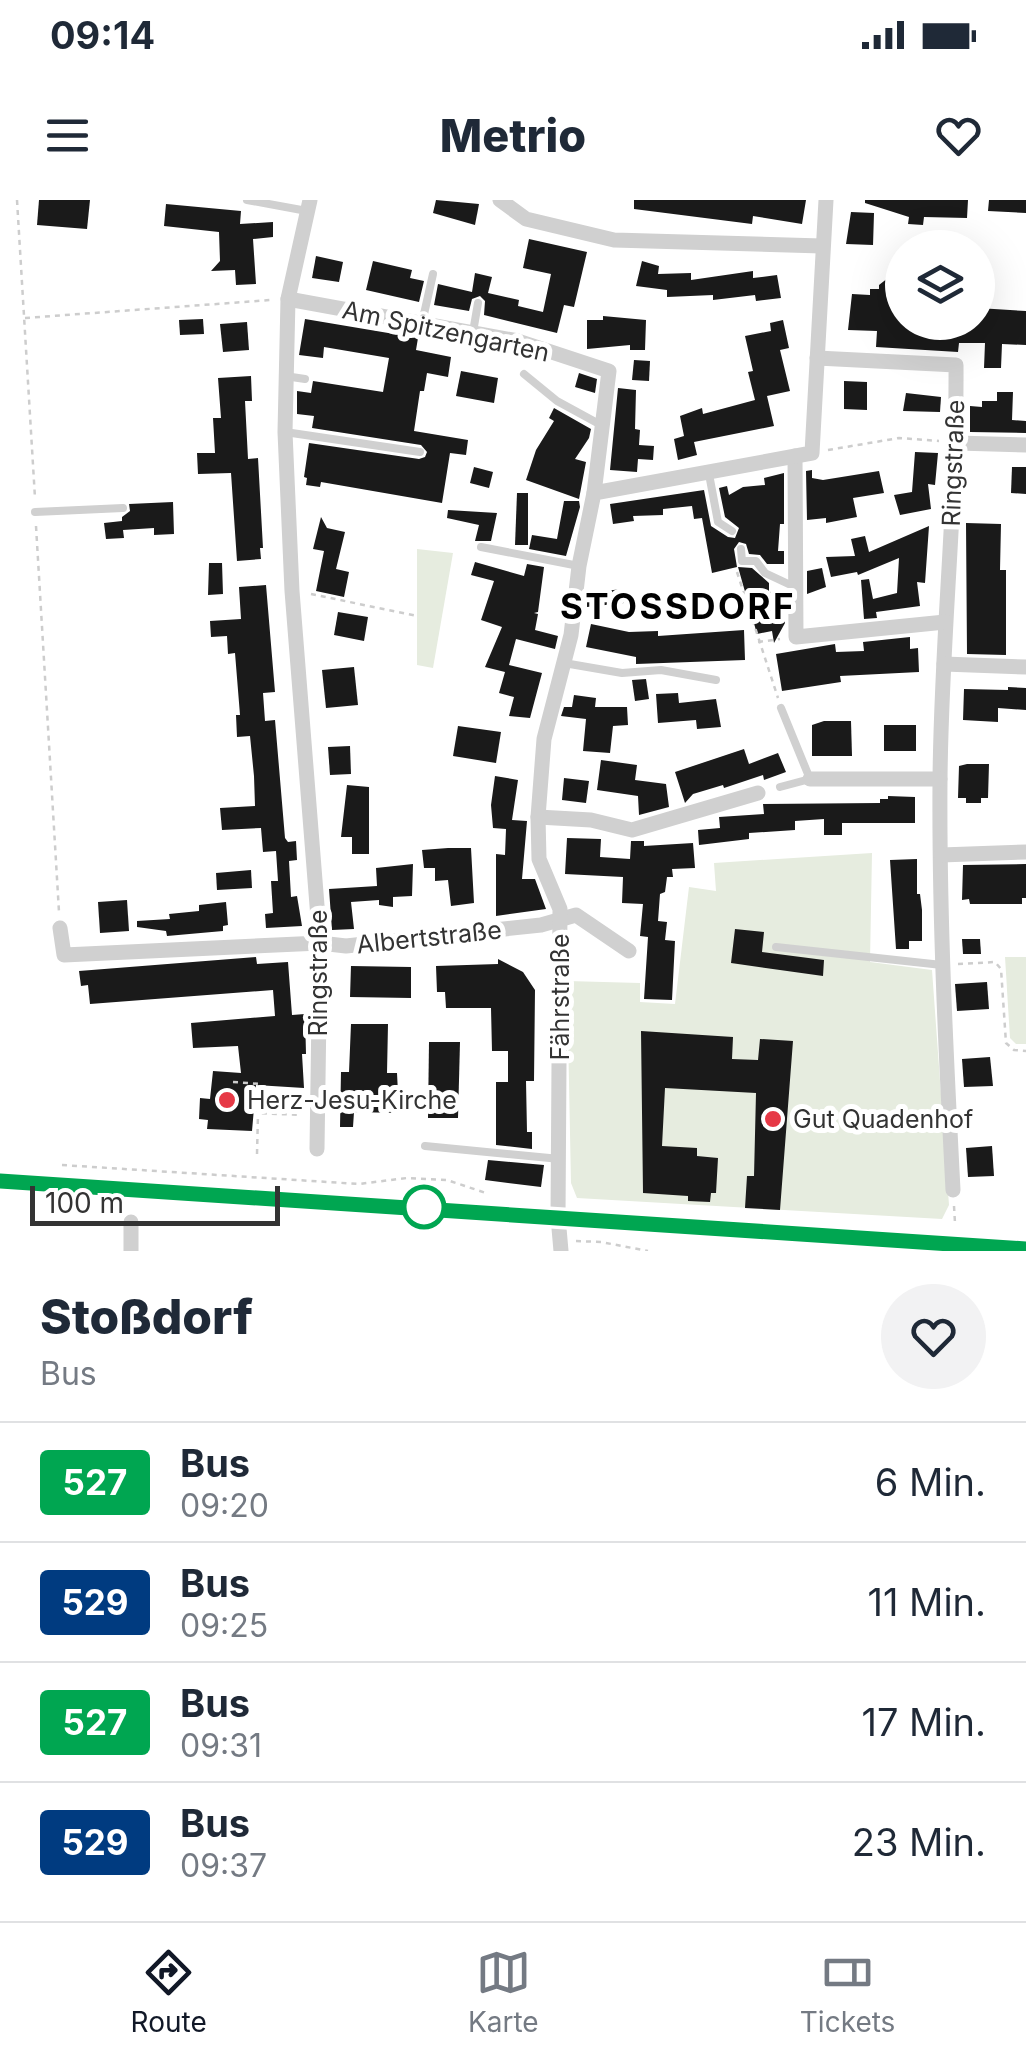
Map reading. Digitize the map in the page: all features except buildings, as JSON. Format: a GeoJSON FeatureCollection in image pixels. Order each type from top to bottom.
{"type":"FeatureCollection","features":[{"type":"Feature","properties":{"kind":"main road"},"geometry":{"type":"LineString","coordinates":[[0,1181],[1026,1249]]}},
{"type":"Feature","properties":{"kind":"street"},"geometry":{"type":"LineString","coordinates":[[500,200],[526,219],[614,240],[822,246]]}},
{"type":"Feature","properties":{"kind":"street"},"geometry":{"type":"LineString","coordinates":[[594,494],[812,454],[826,200]]}},
{"type":"Feature","properties":{"kind":"street","name":"Ringstraße"},"geometry":{"type":"LineString","coordinates":[[308,206],[288,299],[285,432],[292,591],[320,943],[317,1149]]}},
{"type":"Feature","properties":{"kind":"street","name":"Am Spitzengarten"},"geometry":{"type":"LineString","coordinates":[[288,299],[518,340],[609,371],[594,494]]}},
{"type":"Feature","properties":{"kind":"street","name":"Ringstraße"},"geometry":{"type":"LineString","coordinates":[[817,358],[956,365],[957,443],[940,779],[942,965],[953,1190]]}},
{"type":"Feature","properties":{"kind":"street"},"geometry":{"type":"LineString","coordinates":[[957,443],[1026,445]]}},
{"type":"Feature","properties":{"kind":"street"},"geometry":{"type":"LineString","coordinates":[[795,456],[796,637],[945,622]]}},
{"type":"Feature","properties":{"kind":"street","name":"Fährstraße"},"geometry":{"type":"LineString","coordinates":[[561,1247],[560,908],[540,859],[538,817],[544,739],[571,636],[579,566],[594,494]]}},
{"type":"Feature","properties":{"kind":"street"},"geometry":{"type":"LineString","coordinates":[[944,664],[1026,667]]}},
{"type":"Feature","properties":{"kind":"street"},"geometry":{"type":"LineString","coordinates":[[810,779],[940,779]]}},
{"type":"Feature","properties":{"kind":"street"},"geometry":{"type":"LineString","coordinates":[[538,817],[591,820],[632,830],[758,793]]}},
{"type":"Feature","properties":{"kind":"street"},"geometry":{"type":"LineString","coordinates":[[941,856],[1026,852]]}},
{"type":"Feature","properties":{"kind":"street","name":"Albertstraße"},"geometry":{"type":"LineString","coordinates":[[60,928],[64,955],[320,943],[346,946],[541,925],[576,916],[629,951]]}},
{"type":"Feature","properties":{"kind":"street"},"geometry":{"type":"LineString","coordinates":[[131,1222],[131,1251]]}},
{"type":"Feature","properties":{"kind":"lane"},"geometry":{"type":"LineString","coordinates":[[247,200],[308,206]]}},
{"type":"Feature","properties":{"kind":"lane"},"geometry":{"type":"LineString","coordinates":[[422,323],[433,274]]}},
{"type":"Feature","properties":{"kind":"lane"},"geometry":{"type":"LineString","coordinates":[[473,332],[478,303]]}},
{"type":"Feature","properties":{"kind":"lane","name":"Am Spitzengarten"},"geometry":{"type":"LineString","coordinates":[[524,374],[557,400],[601,425]]}},
{"type":"Feature","properties":{"kind":"lane"},"geometry":{"type":"LineString","coordinates":[[285,376],[305,379]]}},
{"type":"Feature","properties":{"kind":"lane"},"geometry":{"type":"LineString","coordinates":[[285,432],[420,452]]}},
{"type":"Feature","properties":{"kind":"lane"},"geometry":{"type":"LineString","coordinates":[[709,474],[718,522],[732,532]]}},
{"type":"Feature","properties":{"kind":"lane"},"geometry":{"type":"LineString","coordinates":[[36,512],[122,508]]}},
{"type":"Feature","properties":{"kind":"lane"},"geometry":{"type":"LineString","coordinates":[[481,547],[579,566]]}},
{"type":"Feature","properties":{"kind":"lane"},"geometry":{"type":"LineString","coordinates":[[741,549],[742,561],[756,561],[765,574],[797,588]]}},
{"type":"Feature","properties":{"kind":"lane"},"geometry":{"type":"LineString","coordinates":[[564,663],[622,674],[661,670],[716,680]]}},
{"type":"Feature","properties":{"kind":"lane"},"geometry":{"type":"LineString","coordinates":[[780,787],[810,779],[781,708]]}},
{"type":"Feature","properties":{"kind":"lane"},"geometry":{"type":"LineString","coordinates":[[776,946],[942,965]]}},
{"type":"Feature","properties":{"kind":"lane"},"geometry":{"type":"LineString","coordinates":[[425,1146],[560,1159]]}},
{"type":"Feature","properties":{"kind":"path"},"geometry":{"type":"LineString","coordinates":[[18,200],[60,928]]}},
{"type":"Feature","properties":{"kind":"path"},"geometry":{"type":"LineString","coordinates":[[24,318],[288,299]]}},
{"type":"Feature","properties":{"kind":"path"},"geometry":{"type":"LineString","coordinates":[[812,454],[899,438],[957,443]]}},
{"type":"Feature","properties":{"kind":"path"},"geometry":{"type":"LineString","coordinates":[[737,571],[781,708]]}},
{"type":"Feature","properties":{"kind":"path"},"geometry":{"type":"LineString","coordinates":[[292,591],[417,616]]}},
{"type":"Feature","properties":{"kind":"path"},"geometry":{"type":"LineString","coordinates":[[757,642],[796,637]]}},
{"type":"Feature","properties":{"kind":"path"},"geometry":{"type":"LineString","coordinates":[[942,965],[995,962],[1001,970],[1006,1043],[1014,1050],[1026,1051]]}},
{"type":"Feature","properties":{"kind":"path"},"geometry":{"type":"LineString","coordinates":[[233,1082],[260,1084],[257,1154]]}},
{"type":"Feature","properties":{"kind":"path"},"geometry":{"type":"LineString","coordinates":[[258,1113],[317,1116]]}},
{"type":"Feature","properties":{"kind":"path"},"geometry":{"type":"LineString","coordinates":[[316,1201],[317,1149]]}},
{"type":"Feature","properties":{"kind":"path"},"geometry":{"type":"LineString","coordinates":[[953,1190],[956,1244]]}},
{"type":"Feature","properties":{"kind":"path"},"geometry":{"type":"LineString","coordinates":[[561,1247],[601,1242],[648,1251]]}},
{"type":"Feature","properties":{"kind":"shaded area"},"geometry":{"type":"Polygon","coordinates":[[[417,549],[453,553],[433,668],[417,665],[417,549]]]}},
{"type":"Feature","properties":{"kind":"shaded area"},"geometry":{"type":"Polygon","coordinates":[[[872,853],[870,962],[932,970],[949,1205],[942,1219],[577,1198],[571,1183],[567,981],[640,983],[640,1002],[675,1004],[689,887],[716,891],[714,863],[872,853]]]}},
{"type":"Feature","properties":{"kind":"shaded area"},"geometry":{"type":"Polygon","coordinates":[[[1005,957],[1026,957],[1026,1044],[1016,1044],[1010,1038],[1005,957]]]}},
{"type":"Feature","properties":{"kind":"bus line","name":"527"},"geometry":{"type":"LineString","coordinates":[[0,1181],[1026,1249]]}},
{"type":"Feature","properties":{"kind":"place","name":"Herz-Jesu-Kirche"},"geometry":{"type":"Point","coordinates":[227,1100]}},
{"type":"Feature","properties":{"kind":"place","name":"Gut Quadenhof"},"geometry":{"type":"Point","coordinates":[773,1119]}},
{"type":"Feature","properties":{"kind":"district","name":"STOSSDORF"},"geometry":{"type":"Point","coordinates":[678,607]}}]}
